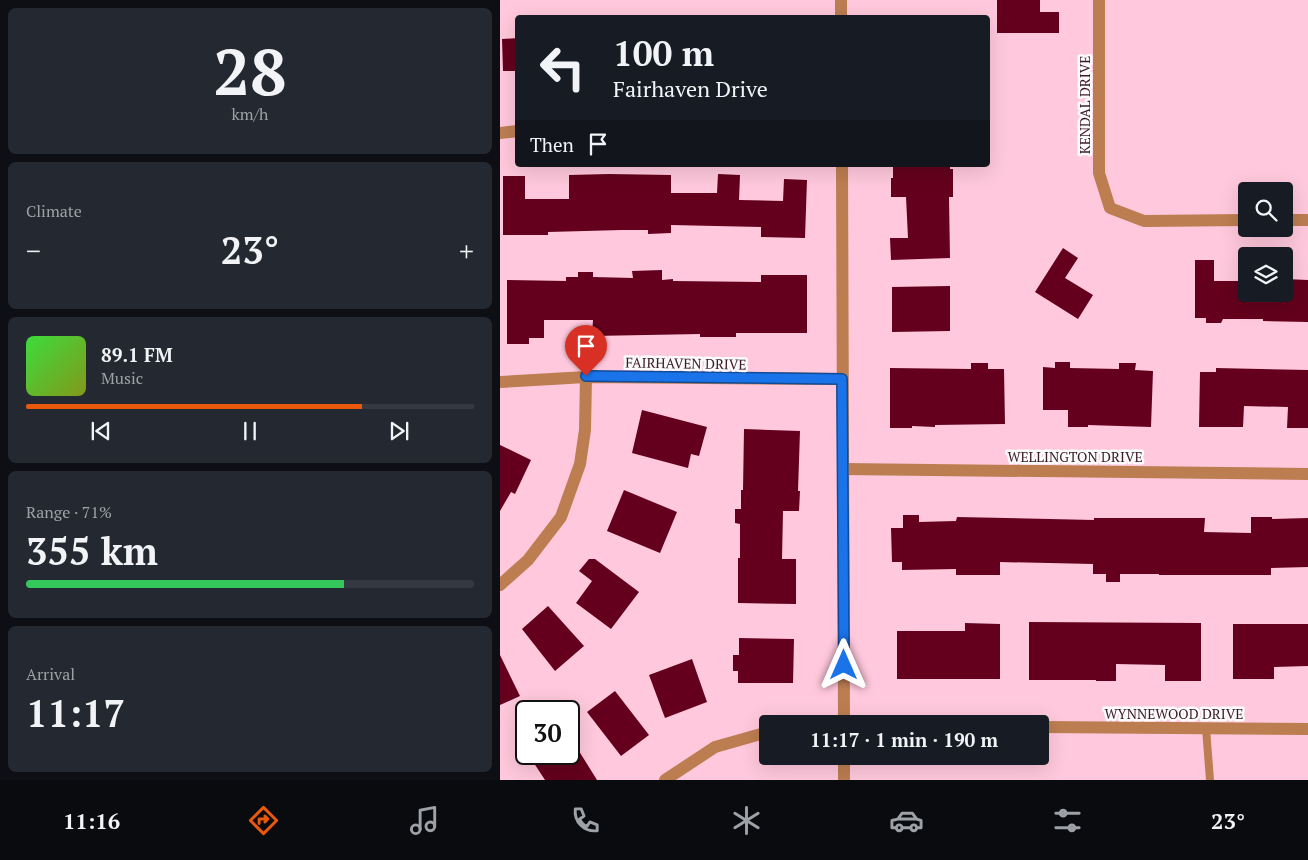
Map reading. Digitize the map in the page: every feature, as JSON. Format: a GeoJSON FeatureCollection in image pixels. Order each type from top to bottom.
{"type":"FeatureCollection","features":[{"type":"Feature","properties":{"kind":"street"},"geometry":{"type":"LineString","coordinates":[[841,0],[841,15]]}},
{"type":"Feature","properties":{"kind":"street","name":"KENDAL DRIVE"},"geometry":{"type":"LineString","coordinates":[[1099,0],[1099,173],[1110,208],[1144,221],[1238,220]]}},
{"type":"Feature","properties":{"kind":"street"},"geometry":{"type":"LineString","coordinates":[[500,133],[515,131]]}},
{"type":"Feature","properties":{"kind":"street"},"geometry":{"type":"LineString","coordinates":[[842,167],[844,715]]}},
{"type":"Feature","properties":{"kind":"street"},"geometry":{"type":"LineString","coordinates":[[1293,220],[1308,220]]}},
{"type":"Feature","properties":{"kind":"street"},"geometry":{"type":"LineString","coordinates":[[500,585],[528,560],[561,517],[580,464],[585,430],[586,376]]}},
{"type":"Feature","properties":{"kind":"street","name":"FAIRHAVEN DRIVE"},"geometry":{"type":"LineString","coordinates":[[500,382],[586,376],[842,379]]}},
{"type":"Feature","properties":{"kind":"street","name":"WELLINGTON DRIVE"},"geometry":{"type":"LineString","coordinates":[[843,469],[1308,474]]}},
{"type":"Feature","properties":{"kind":"street","name":"WYNNEWOOD DRIVE"},"geometry":{"type":"LineString","coordinates":[[1049,726],[1308,728]]}},
{"type":"Feature","properties":{"kind":"street"},"geometry":{"type":"LineString","coordinates":[[665,780],[715,747],[759,735]]}},
{"type":"Feature","properties":{"kind":"street"},"geometry":{"type":"LineString","coordinates":[[844,765],[844,780]]}},
{"type":"Feature","properties":{"kind":"lane"},"geometry":{"type":"LineString","coordinates":[[1206,728],[1210,780]]}},
{"type":"Feature","properties":{"kind":"building"},"geometry":{"type":"Polygon","coordinates":[[[997,0],[1040,0],[1040,12],[1059,12],[1059,33],[997,33],[997,0]]]}},
{"type":"Feature","properties":{"kind":"building"},"geometry":{"type":"Polygon","coordinates":[[[515,38],[515,71],[503,71],[502,39],[515,38]]]}},
{"type":"Feature","properties":{"kind":"building"},"geometry":{"type":"Polygon","coordinates":[[[893,167],[950,167],[950,169],[953,169],[953,197],[949,197],[950,258],[891,260],[890,238],[908,238],[906,197],[891,197],[891,178],[893,178],[893,167]]]}},
{"type":"Feature","properties":{"kind":"building"},"geometry":{"type":"Polygon","coordinates":[[[718,174],[740,175],[739,200],[783,201],[784,179],[807,180],[805,238],[761,237],[761,227],[671,225],[671,233],[648,234],[648,230],[622,230],[548,232],[548,235],[503,235],[503,176],[525,176],[525,199],[569,199],[569,175],[671,175],[671,193],[717,193],[718,174]]]}},
{"type":"Feature","properties":{"kind":"building"},"geometry":{"type":"Polygon","coordinates":[[[1063,248],[1078,258],[1065,278],[1093,295],[1078,319],[1035,292],[1063,248]]]}},
{"type":"Feature","properties":{"kind":"building"},"geometry":{"type":"Polygon","coordinates":[[[1195,260],[1214,260],[1214,281],[1238,281],[1238,302],[1293,302],[1293,279],[1308,280],[1308,322],[1223,319],[1221,323],[1206,323],[1206,318],[1195,318],[1195,260]]]}},
{"type":"Feature","properties":{"kind":"building"},"geometry":{"type":"Polygon","coordinates":[[[662,270],[662,280],[673,279],[673,281],[761,282],[761,275],[807,275],[807,333],[736,333],[736,337],[700,337],[700,334],[592,336],[593,320],[544,320],[544,338],[529,338],[529,344],[507,344],[507,280],[566,281],[566,277],[578,277],[578,272],[593,272],[593,277],[633,278],[632,271],[662,270]]]}},
{"type":"Feature","properties":{"kind":"building"},"geometry":{"type":"Polygon","coordinates":[[[950,286],[950,331],[892,332],[892,287],[950,286]]]}},
{"type":"Feature","properties":{"kind":"building"},"geometry":{"type":"Polygon","coordinates":[[[1055,362],[1070,362],[1070,368],[1119,369],[1119,363],[1136,363],[1135,370],[1153,371],[1151,427],[1088,425],[1088,427],[1068,427],[1068,410],[1043,410],[1043,367],[1055,368],[1055,362]]]}},
{"type":"Feature","properties":{"kind":"building"},"geometry":{"type":"Polygon","coordinates":[[[971,363],[988,363],[988,369],[1004,369],[1005,424],[890,428],[890,368],[971,369],[971,363]]]}},
{"type":"Feature","properties":{"kind":"building"},"geometry":{"type":"Polygon","coordinates":[[[1216,368],[1308,370],[1308,428],[1287,428],[1288,407],[1244,406],[1243,427],[1199,427],[1200,372],[1216,372],[1216,368]]]}},
{"type":"Feature","properties":{"kind":"building"},"geometry":{"type":"Polygon","coordinates":[[[642,410],[707,427],[699,456],[691,454],[688,468],[632,453],[642,410]]]}},
{"type":"Feature","properties":{"kind":"building"},"geometry":{"type":"Polygon","coordinates":[[[744,429],[800,431],[799,511],[783,511],[782,559],[796,559],[796,604],[738,603],[740,524],[735,523],[735,509],[741,509],[744,429]]]}},
{"type":"Feature","properties":{"kind":"building"},"geometry":{"type":"Polygon","coordinates":[[[500,445],[531,460],[515,494],[511,492],[500,511],[500,445]]]}},
{"type":"Feature","properties":{"kind":"building"},"geometry":{"type":"Polygon","coordinates":[[[624,490],[677,512],[660,553],[607,531],[624,490]]]}},
{"type":"Feature","properties":{"kind":"building"},"geometry":{"type":"Polygon","coordinates":[[[903,515],[919,515],[919,522],[956,521],[957,517],[1094,520],[1094,518],[1205,518],[1204,532],[1251,533],[1251,517],[1272,517],[1272,519],[1308,518],[1308,567],[1271,568],[1271,575],[1120,574],[1120,582],[1106,582],[1106,574],[1093,574],[1093,564],[1000,562],[1000,575],[956,575],[956,569],[902,570],[902,562],[892,562],[891,528],[903,528],[903,515]]]}},
{"type":"Feature","properties":{"kind":"building"},"geometry":{"type":"Polygon","coordinates":[[[589,559],[595,559],[639,592],[611,629],[576,603],[592,581],[579,571],[589,559]]]}},
{"type":"Feature","properties":{"kind":"building"},"geometry":{"type":"Polygon","coordinates":[[[548,606],[584,646],[555,671],[522,629],[548,606]]]}},
{"type":"Feature","properties":{"kind":"building"},"geometry":{"type":"Polygon","coordinates":[[[1029,622],[1201,623],[1201,681],[1165,681],[1165,665],[1116,664],[1116,681],[1029,680],[1029,622]]]}},
{"type":"Feature","properties":{"kind":"building"},"geometry":{"type":"Polygon","coordinates":[[[965,623],[1000,624],[1000,679],[897,679],[897,631],[965,631],[965,623]]]}},
{"type":"Feature","properties":{"kind":"building"},"geometry":{"type":"Polygon","coordinates":[[[1233,624],[1308,624],[1308,666],[1274,667],[1274,679],[1233,679],[1233,624]]]}},
{"type":"Feature","properties":{"kind":"building"},"geometry":{"type":"Polygon","coordinates":[[[739,638],[794,639],[793,683],[738,683],[738,671],[733,671],[733,655],[739,655],[739,638]]]}},
{"type":"Feature","properties":{"kind":"building"},"geometry":{"type":"Polygon","coordinates":[[[500,655],[520,696],[500,705],[500,655]]]}},
{"type":"Feature","properties":{"kind":"building"},"geometry":{"type":"Polygon","coordinates":[[[692,659],[707,702],[665,718],[649,675],[692,659]]]}},
{"type":"Feature","properties":{"kind":"building"},"geometry":{"type":"Polygon","coordinates":[[[615,691],[649,735],[621,756],[587,712],[615,691]]]}},
{"type":"Feature","properties":{"kind":"building"},"geometry":{"type":"Polygon","coordinates":[[[580,753],[597,780],[545,780],[535,765],[580,765],[580,753]]]}},
{"type":"Feature","properties":{"kind":"route"},"geometry":{"type":"LineString","coordinates":[[586,376],[842,379],[844,665]]}}]}
